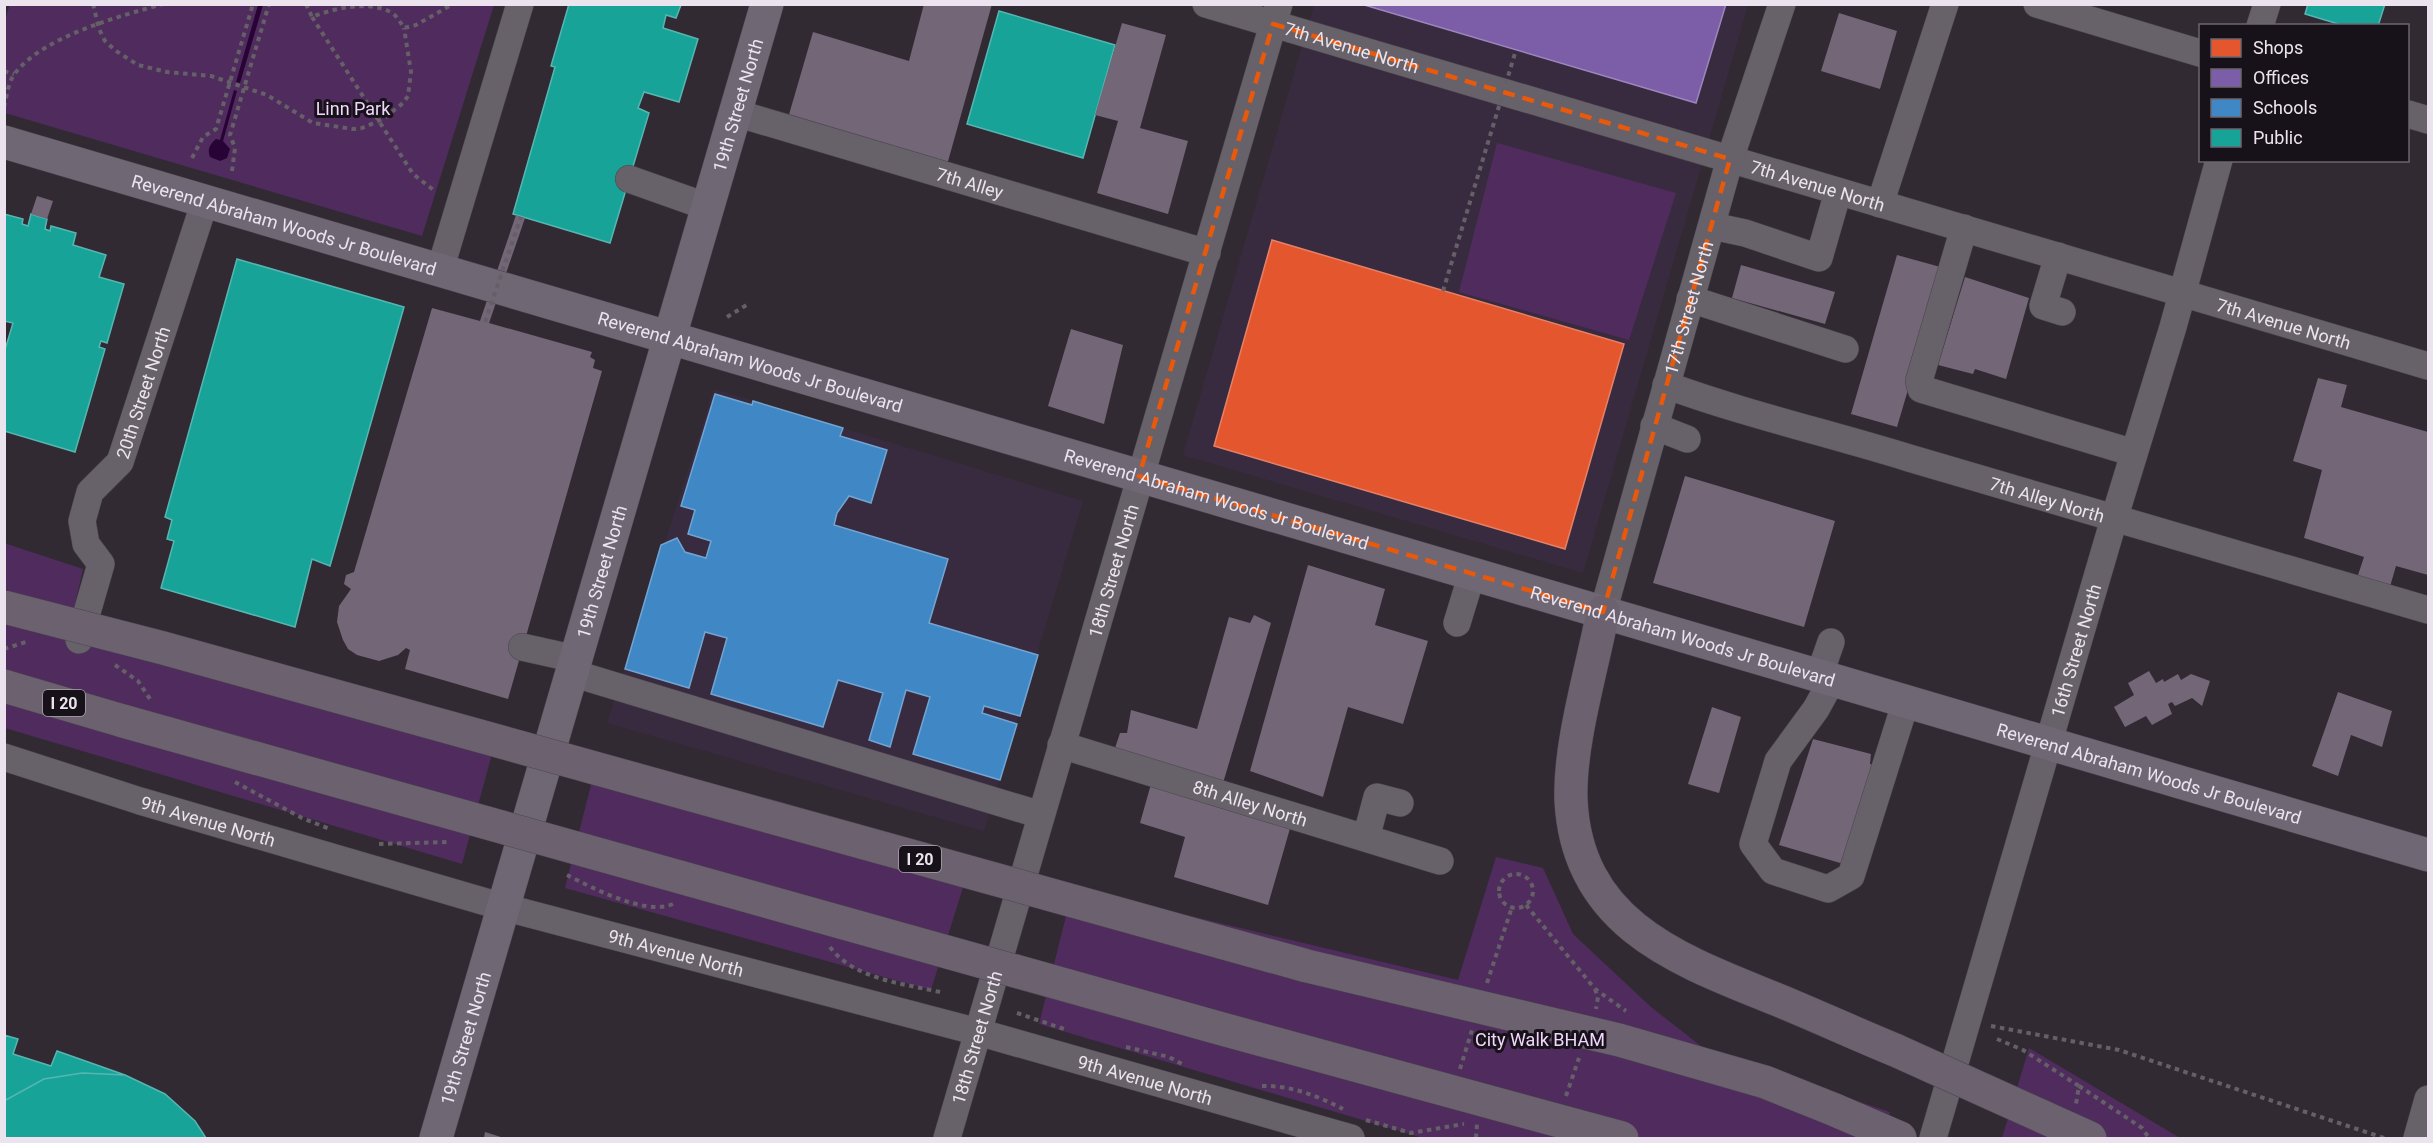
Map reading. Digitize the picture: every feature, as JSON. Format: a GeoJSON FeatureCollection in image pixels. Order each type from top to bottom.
{"type":"FeatureCollection","features":[{"type":"Feature","properties":{"kind":"highway","name":"I 20"},"geometry":{"type":"LineString","coordinates":[[4,607],[163,648],[1307,966],[1619,1040],[1765,1082],[1900,1138]]}},
{"type":"Feature","properties":{"kind":"highway"},"geometry":{"type":"LineString","coordinates":[[1603,612],[1573,765],[1571,800],[1575,832],[1587,870],[1611,907],[1641,935],[1706,972],[2082,1125]]}},
{"type":"Feature","properties":{"kind":"highway","name":"I 20"},"geometry":{"type":"LineString","coordinates":[[4,686],[1215,1027],[1622,1138]]}},
{"type":"Feature","properties":{"kind":"main road","name":"19th Street North"},"geometry":{"type":"LineString","coordinates":[[436,1138],[767,4]]}},
{"type":"Feature","properties":{"kind":"main road","name":"Reverend Abraham Woods Jr Boulevard"},"geometry":{"type":"LineString","coordinates":[[4,142],[2428,855]]}},
{"type":"Feature","properties":{"kind":"street"},"geometry":{"type":"LineString","coordinates":[[440,270],[520,4]]}},
{"type":"Feature","properties":{"kind":"street","name":"7th Avenue North"},"geometry":{"type":"LineString","coordinates":[[1206,4],[1276,14],[1730,159],[2428,366]]}},
{"type":"Feature","properties":{"kind":"street","name":"17th Street North"},"geometry":{"type":"LineString","coordinates":[[1603,612],[1730,159],[1782,4]]}},
{"type":"Feature","properties":{"kind":"street"},"geometry":{"type":"LineString","coordinates":[[1880,204],[1945,4]]}},
{"type":"Feature","properties":{"kind":"street"},"geometry":{"type":"LineString","coordinates":[[2037,4],[2199,53]]}},
{"type":"Feature","properties":{"kind":"street"},"geometry":{"type":"LineString","coordinates":[[2261,24],[2267,4]]}},
{"type":"Feature","properties":{"kind":"street","name":"18th Street North"},"geometry":{"type":"LineString","coordinates":[[947,1138],[1276,14]]}},
{"type":"Feature","properties":{"kind":"street","name":"7th Alley"},"geometry":{"type":"LineString","coordinates":[[735,113],[1207,253]]}},
{"type":"Feature","properties":{"kind":"street"},"geometry":{"type":"LineString","coordinates":[[2409,114],[2428,120]]}},
{"type":"Feature","properties":{"kind":"street","name":"16th Street North"},"geometry":{"type":"LineString","coordinates":[[1933,1138],[2218,162]]}},
{"type":"Feature","properties":{"kind":"street"},"geometry":{"type":"LineString","coordinates":[[629,179],[708,207]]}},
{"type":"Feature","properties":{"kind":"street"},"geometry":{"type":"LineString","coordinates":[[1712,226],[1745,233],[1819,258],[1838,192]]}},
{"type":"Feature","properties":{"kind":"street","name":"20th Street North"},"geometry":{"type":"LineString","coordinates":[[79,640],[101,564],[86,544],[82,521],[90,492],[120,462],[205,201]]}},
{"type":"Feature","properties":{"kind":"street"},"geometry":{"type":"LineString","coordinates":[[1964,228],[1919,381],[1921,389],[2134,453]]}},
{"type":"Feature","properties":{"kind":"street"},"geometry":{"type":"LineString","coordinates":[[2058,256],[2043,306],[2062,312]]}},
{"type":"Feature","properties":{"kind":"street"},"geometry":{"type":"LineString","coordinates":[[1690,299],[1845,349]]}},
{"type":"Feature","properties":{"kind":"street","name":"7th Alley North"},"geometry":{"type":"LineString","coordinates":[[1666,385],[1699,397],[2159,534],[2428,610]]}},
{"type":"Feature","properties":{"kind":"street"},"geometry":{"type":"LineString","coordinates":[[1654,426],[1687,439]]}},
{"type":"Feature","properties":{"kind":"street"},"geometry":{"type":"LineString","coordinates":[[1457,623],[1472,574]]}},
{"type":"Feature","properties":{"kind":"street"},"geometry":{"type":"LineString","coordinates":[[1831,642],[1826,678],[1816,709],[1778,761],[1754,844],[1773,871],[1828,890],[1851,876],[1906,701]]}},
{"type":"Feature","properties":{"kind":"street"},"geometry":{"type":"LineString","coordinates":[[522,647],[574,666],[1041,815]]}},
{"type":"Feature","properties":{"kind":"street","name":"8th Alley North"},"geometry":{"type":"LineString","coordinates":[[1061,745],[1440,861]]}},
{"type":"Feature","properties":{"kind":"street","name":"9th Avenue North"},"geometry":{"type":"LineString","coordinates":[[4,757],[140,801],[503,906],[978,1032],[1352,1123]]}},
{"type":"Feature","properties":{"kind":"street"},"geometry":{"type":"LineString","coordinates":[[1366,838],[1377,797],[1400,803]]}},
{"type":"Feature","properties":{"kind":"street"},"geometry":{"type":"LineString","coordinates":[[2417,1138],[2428,1099]]}},
{"type":"Feature","properties":{"kind":"path"},"geometry":{"type":"LineString","coordinates":[[93,4],[98,24],[110,46],[138,65],[178,74],[210,76],[267,95],[302,117],[323,126],[362,128],[378,121],[403,103],[408,96],[411,72],[404,28],[392,13],[376,6],[334,10],[312,17]]}},
{"type":"Feature","properties":{"kind":"path"},"geometry":{"type":"LineString","coordinates":[[4,107],[14,74],[29,60],[52,45],[98,24],[163,4]]}},
{"type":"Feature","properties":{"kind":"path"},"geometry":{"type":"LineString","coordinates":[[192,158],[203,137],[216,129],[253,4]]}},
{"type":"Feature","properties":{"kind":"path"},"geometry":{"type":"LineString","coordinates":[[232,171],[235,148],[230,135],[269,4]]}},
{"type":"Feature","properties":{"kind":"path"},"geometry":{"type":"LineString","coordinates":[[306,4],[312,17],[413,174],[436,192]]}},
{"type":"Feature","properties":{"kind":"path"},"geometry":{"type":"LineString","coordinates":[[404,28],[416,25],[453,4]]}},
{"type":"Feature","properties":{"kind":"path"},"geometry":{"type":"LineString","coordinates":[[1443,291],[1516,51]]}},
{"type":"Feature","properties":{"kind":"path"},"geometry":{"type":"LineString","coordinates":[[4,71],[14,74]]}},
{"type":"Feature","properties":{"kind":"path"},"geometry":{"type":"LineString","coordinates":[[485,322],[521,217]]}},
{"type":"Feature","properties":{"kind":"path"},"geometry":{"type":"LineString","coordinates":[[727,317],[750,303]]}},
{"type":"Feature","properties":{"kind":"path"},"geometry":{"type":"LineString","coordinates":[[1516,874],[1530,881],[1533,891],[1526,905],[1515,908],[1501,899],[1499,888],[1505,878],[1516,874]]}},
{"type":"Feature","properties":{"kind":"path"},"geometry":{"type":"LineString","coordinates":[[1526,905],[1595,989],[1626,1011]]}},
{"type":"Feature","properties":{"kind":"path"},"geometry":{"type":"LineString","coordinates":[[1592,1020],[1598,997],[1595,989]]}},
{"type":"Feature","properties":{"kind":"path"},"geometry":{"type":"LineString","coordinates":[[1017,1014],[1067,1030]]}},
{"type":"Feature","properties":{"kind":"path"},"geometry":{"type":"LineString","coordinates":[[1967,1020],[2119,1050],[2384,1138]]}},
{"type":"Feature","properties":{"kind":"path"},"geometry":{"type":"LineString","coordinates":[[1996,1039],[2023,1050],[2079,1086],[2142,1128],[2149,1138]]}},
{"type":"Feature","properties":{"kind":"path"},"geometry":{"type":"LineString","coordinates":[[1118,1045],[1169,1056],[1186,1066]]}},
{"type":"Feature","properties":{"kind":"path"},"geometry":{"type":"LineString","coordinates":[[1562,1106],[1581,1052]]}},
{"type":"Feature","properties":{"kind":"path"},"geometry":{"type":"LineString","coordinates":[[1255,1087],[1277,1086],[1323,1098],[1352,1123],[1411,1132],[1477,1122],[1486,1124]]}},
{"type":"Feature","properties":{"kind":"path"},"geometry":{"type":"LineString","coordinates":[[2079,1086],[2082,1125]]}},
{"type":"Feature","properties":{"kind":"path"},"geometry":{"type":"LineString","coordinates":[[1476,1138],[1477,1122]]}},
{"type":"Feature","properties":{"kind":"highlighted area"},"geometry":{"type":"Polygon","coordinates":[[[1273,24],[1730,159],[1603,612],[1139,476],[1273,24]]]}},
{"type":"Feature","properties":{"kind":"shaded area"},"geometry":{"type":"Polygon","coordinates":[[[258,5],[263,5],[240,83],[236,82],[258,5]]]}},
{"type":"Feature","properties":{"kind":"shaded area"},"geometry":{"type":"Polygon","coordinates":[[[1314,5],[1748,5],[1583,573],[1183,455],[1314,5]]]}},
{"type":"Feature","properties":{"kind":"shaded area"},"geometry":{"type":"Polygon","coordinates":[[[234,90],[237,91],[223,141],[230,149],[227,158],[220,161],[210,157],[209,149],[216,139],[220,140],[234,90]]]}},
{"type":"Feature","properties":{"kind":"shaded area"},"geometry":{"type":"Polygon","coordinates":[[[714,389],[1083,501],[984,831],[607,723],[714,389]]]}},
{"type":"Feature","properties":{"kind":"green space","name":"Linn Park"},"geometry":{"type":"Polygon","coordinates":[[[10,4],[494,5],[422,236],[5,113],[4,23],[10,4]]]}},
{"type":"Feature","properties":{"kind":"green space"},"geometry":{"type":"Polygon","coordinates":[[[1497,143],[1676,193],[1629,340],[1459,292],[1497,143]]]}},
{"type":"Feature","properties":{"kind":"green space"},"geometry":{"type":"Polygon","coordinates":[[[4,543],[83,569],[74,608],[498,732],[462,864],[5,728],[4,543]]]}},
{"type":"Feature","properties":{"kind":"green space"},"geometry":{"type":"Polygon","coordinates":[[[596,765],[970,865],[931,990],[565,888],[596,765]]]}},
{"type":"Feature","properties":{"kind":"green space","name":"City Walk BHAM"},"geometry":{"type":"Polygon","coordinates":[[[1496,857],[1543,868],[1573,934],[1651,1007],[1706,1050],[1890,1112],[1883,1138],[1423,1138],[1039,1024],[1073,888],[1458,980],[1496,857]]]}},
{"type":"Feature","properties":{"kind":"green space"},"geometry":{"type":"Polygon","coordinates":[[[2029,1048],[2180,1138],[2002,1138],[2029,1048]]]}},
{"type":"Feature","properties":{"kind":"building: Shops"},"geometry":{"type":"Polygon","coordinates":[[[1272,240],[1624,344],[1565,549],[1214,446],[1272,240]]]}},
{"type":"Feature","properties":{"kind":"building: Offices"},"geometry":{"type":"Polygon","coordinates":[[[1361,4],[1726,4],[1696,103],[1361,4]]]}},
{"type":"Feature","properties":{"kind":"building: Schools"},"geometry":{"type":"Polygon","coordinates":[[[715,394],[752,405],[753,401],[843,428],[840,436],[887,450],[871,503],[849,496],[837,513],[834,525],[948,559],[929,623],[1038,655],[1020,716],[984,706],[982,713],[1017,724],[1000,780],[913,754],[930,697],[906,690],[890,747],[869,740],[883,693],[838,680],[823,727],[711,694],[727,638],[705,632],[689,688],[625,669],[661,545],[677,538],[685,552],[706,558],[711,541],[688,534],[695,510],[681,506],[715,394]]]}},
{"type":"Feature","properties":{"kind":"building: Public"},"geometry":{"type":"Polygon","coordinates":[[[569,4],[683,4],[676,18],[666,15],[663,28],[698,39],[679,102],[644,92],[638,108],[649,113],[610,243],[513,214],[555,67],[551,66],[569,4]]]}},
{"type":"Feature","properties":{"kind":"building: Public"},"geometry":{"type":"Polygon","coordinates":[[[2308,4],[2385,4],[2379,24],[2338,24],[2305,14],[2308,4]]]}},
{"type":"Feature","properties":{"kind":"building: Public"},"geometry":{"type":"Polygon","coordinates":[[[999,11],[1115,45],[1083,158],[967,124],[999,11]]]}},
{"type":"Feature","properties":{"kind":"building: Public"},"geometry":{"type":"Polygon","coordinates":[[[4,214],[23,219],[22,224],[28,226],[31,214],[47,219],[45,229],[50,231],[51,226],[76,233],[73,245],[106,255],[99,277],[124,284],[107,343],[101,341],[99,347],[105,349],[75,452],[4,431],[4,353],[13,323],[4,321],[4,214]]]}},
{"type":"Feature","properties":{"kind":"building: Public"},"geometry":{"type":"Polygon","coordinates":[[[237,259],[404,307],[330,566],[312,559],[295,627],[161,588],[174,541],[167,539],[172,520],[165,517],[237,259]]]}},
{"type":"Feature","properties":{"kind":"building: Public"},"geometry":{"type":"Polygon","coordinates":[[[4,1035],[18,1039],[13,1054],[51,1066],[57,1051],[125,1075],[165,1094],[195,1121],[206,1138],[4,1138],[4,1035]]]}},
{"type":"Feature","properties":{"kind":"building: Public"},"geometry":{"type":"Polygon","coordinates":[[[82,1073],[125,1075],[165,1094],[195,1121],[206,1138],[4,1138],[4,1101],[44,1079],[82,1073]]]}},
{"type":"Feature","properties":{"kind":"building: Other"},"geometry":{"type":"Polygon","coordinates":[[[924,4],[992,4],[947,165],[788,118],[813,32],[909,61],[924,4]]]}},
{"type":"Feature","properties":{"kind":"building: Other"},"geometry":{"type":"Polygon","coordinates":[[[1839,13],[1897,31],[1880,89],[1821,71],[1839,13]]]}},
{"type":"Feature","properties":{"kind":"building: Other"},"geometry":{"type":"Polygon","coordinates":[[[1122,23],[1166,35],[1140,128],[1188,141],[1168,214],[1097,193],[1118,121],[1095,115],[1122,23]]]}},
{"type":"Feature","properties":{"kind":"building: Other"},"geometry":{"type":"Polygon","coordinates":[[[37,196],[53,201],[47,219],[31,214],[37,196]]]}},
{"type":"Feature","properties":{"kind":"building: Other"},"geometry":{"type":"Polygon","coordinates":[[[516,215],[525,218],[489,323],[592,352],[590,357],[595,360],[593,368],[602,371],[508,699],[405,669],[410,650],[406,648],[398,655],[379,661],[357,655],[348,649],[337,622],[339,606],[351,589],[344,584],[346,575],[354,572],[432,308],[480,321],[516,215]]]}},
{"type":"Feature","properties":{"kind":"building: Other"},"geometry":{"type":"Polygon","coordinates":[[[1897,255],[1944,268],[1897,427],[1851,414],[1897,255]]]}},
{"type":"Feature","properties":{"kind":"building: Other"},"geometry":{"type":"Polygon","coordinates":[[[1741,265],[1835,292],[1825,324],[1732,298],[1741,265]]]}},
{"type":"Feature","properties":{"kind":"building: Other"},"geometry":{"type":"Polygon","coordinates":[[[1965,277],[2029,298],[2006,379],[1975,369],[1973,374],[1938,365],[1965,277]]]}},
{"type":"Feature","properties":{"kind":"building: Other"},"geometry":{"type":"Polygon","coordinates":[[[1071,329],[1123,345],[1104,424],[1048,406],[1071,329]]]}},
{"type":"Feature","properties":{"kind":"building: Other"},"geometry":{"type":"Polygon","coordinates":[[[2318,378],[2347,385],[2341,407],[2428,432],[2428,575],[2396,566],[2389,590],[2357,578],[2364,557],[2304,538],[2322,470],[2293,461],[2318,378]]]}},
{"type":"Feature","properties":{"kind":"building: Other"},"geometry":{"type":"Polygon","coordinates":[[[1685,476],[1835,521],[1804,627],[1653,583],[1685,476]]]}},
{"type":"Feature","properties":{"kind":"building: Other"},"geometry":{"type":"Polygon","coordinates":[[[1308,565],[1385,589],[1375,625],[1428,641],[1403,724],[1348,707],[1323,797],[1250,771],[1308,565]]]}},
{"type":"Feature","properties":{"kind":"building: Other"},"geometry":{"type":"Polygon","coordinates":[[[1254,615],[1271,623],[1223,783],[1115,748],[1120,733],[1127,733],[1131,710],[1197,729],[1229,617],[1250,623],[1254,615]]]}},
{"type":"Feature","properties":{"kind":"building: Other"},"geometry":{"type":"Polygon","coordinates":[[[2149,671],[2156,683],[2163,679],[2164,682],[2178,674],[2181,680],[2191,674],[2210,681],[2202,706],[2192,698],[2175,706],[2172,702],[2168,704],[2172,714],[2152,725],[2146,716],[2125,727],[2114,707],[2134,695],[2128,683],[2149,671]]]}},
{"type":"Feature","properties":{"kind":"building: Other"},"geometry":{"type":"Polygon","coordinates":[[[2338,692],[2392,711],[2382,747],[2351,735],[2338,776],[2312,766],[2338,692]]]}},
{"type":"Feature","properties":{"kind":"building: Other"},"geometry":{"type":"Polygon","coordinates":[[[1712,707],[1741,717],[1719,793],[1688,784],[1712,707]]]}},
{"type":"Feature","properties":{"kind":"building: Other"},"geometry":{"type":"Polygon","coordinates":[[[1813,739],[1871,754],[1870,764],[1875,765],[1847,865],[1779,845],[1813,739]]]}},
{"type":"Feature","properties":{"kind":"building: Other"},"geometry":{"type":"Polygon","coordinates":[[[1151,784],[1291,825],[1268,905],[1174,877],[1185,837],[1140,823],[1151,784]]]}},
{"type":"Feature","properties":{"kind":"building: Other"},"geometry":{"type":"Polygon","coordinates":[[[485,1132],[504,1138],[484,1138],[485,1132]]]}}]}
